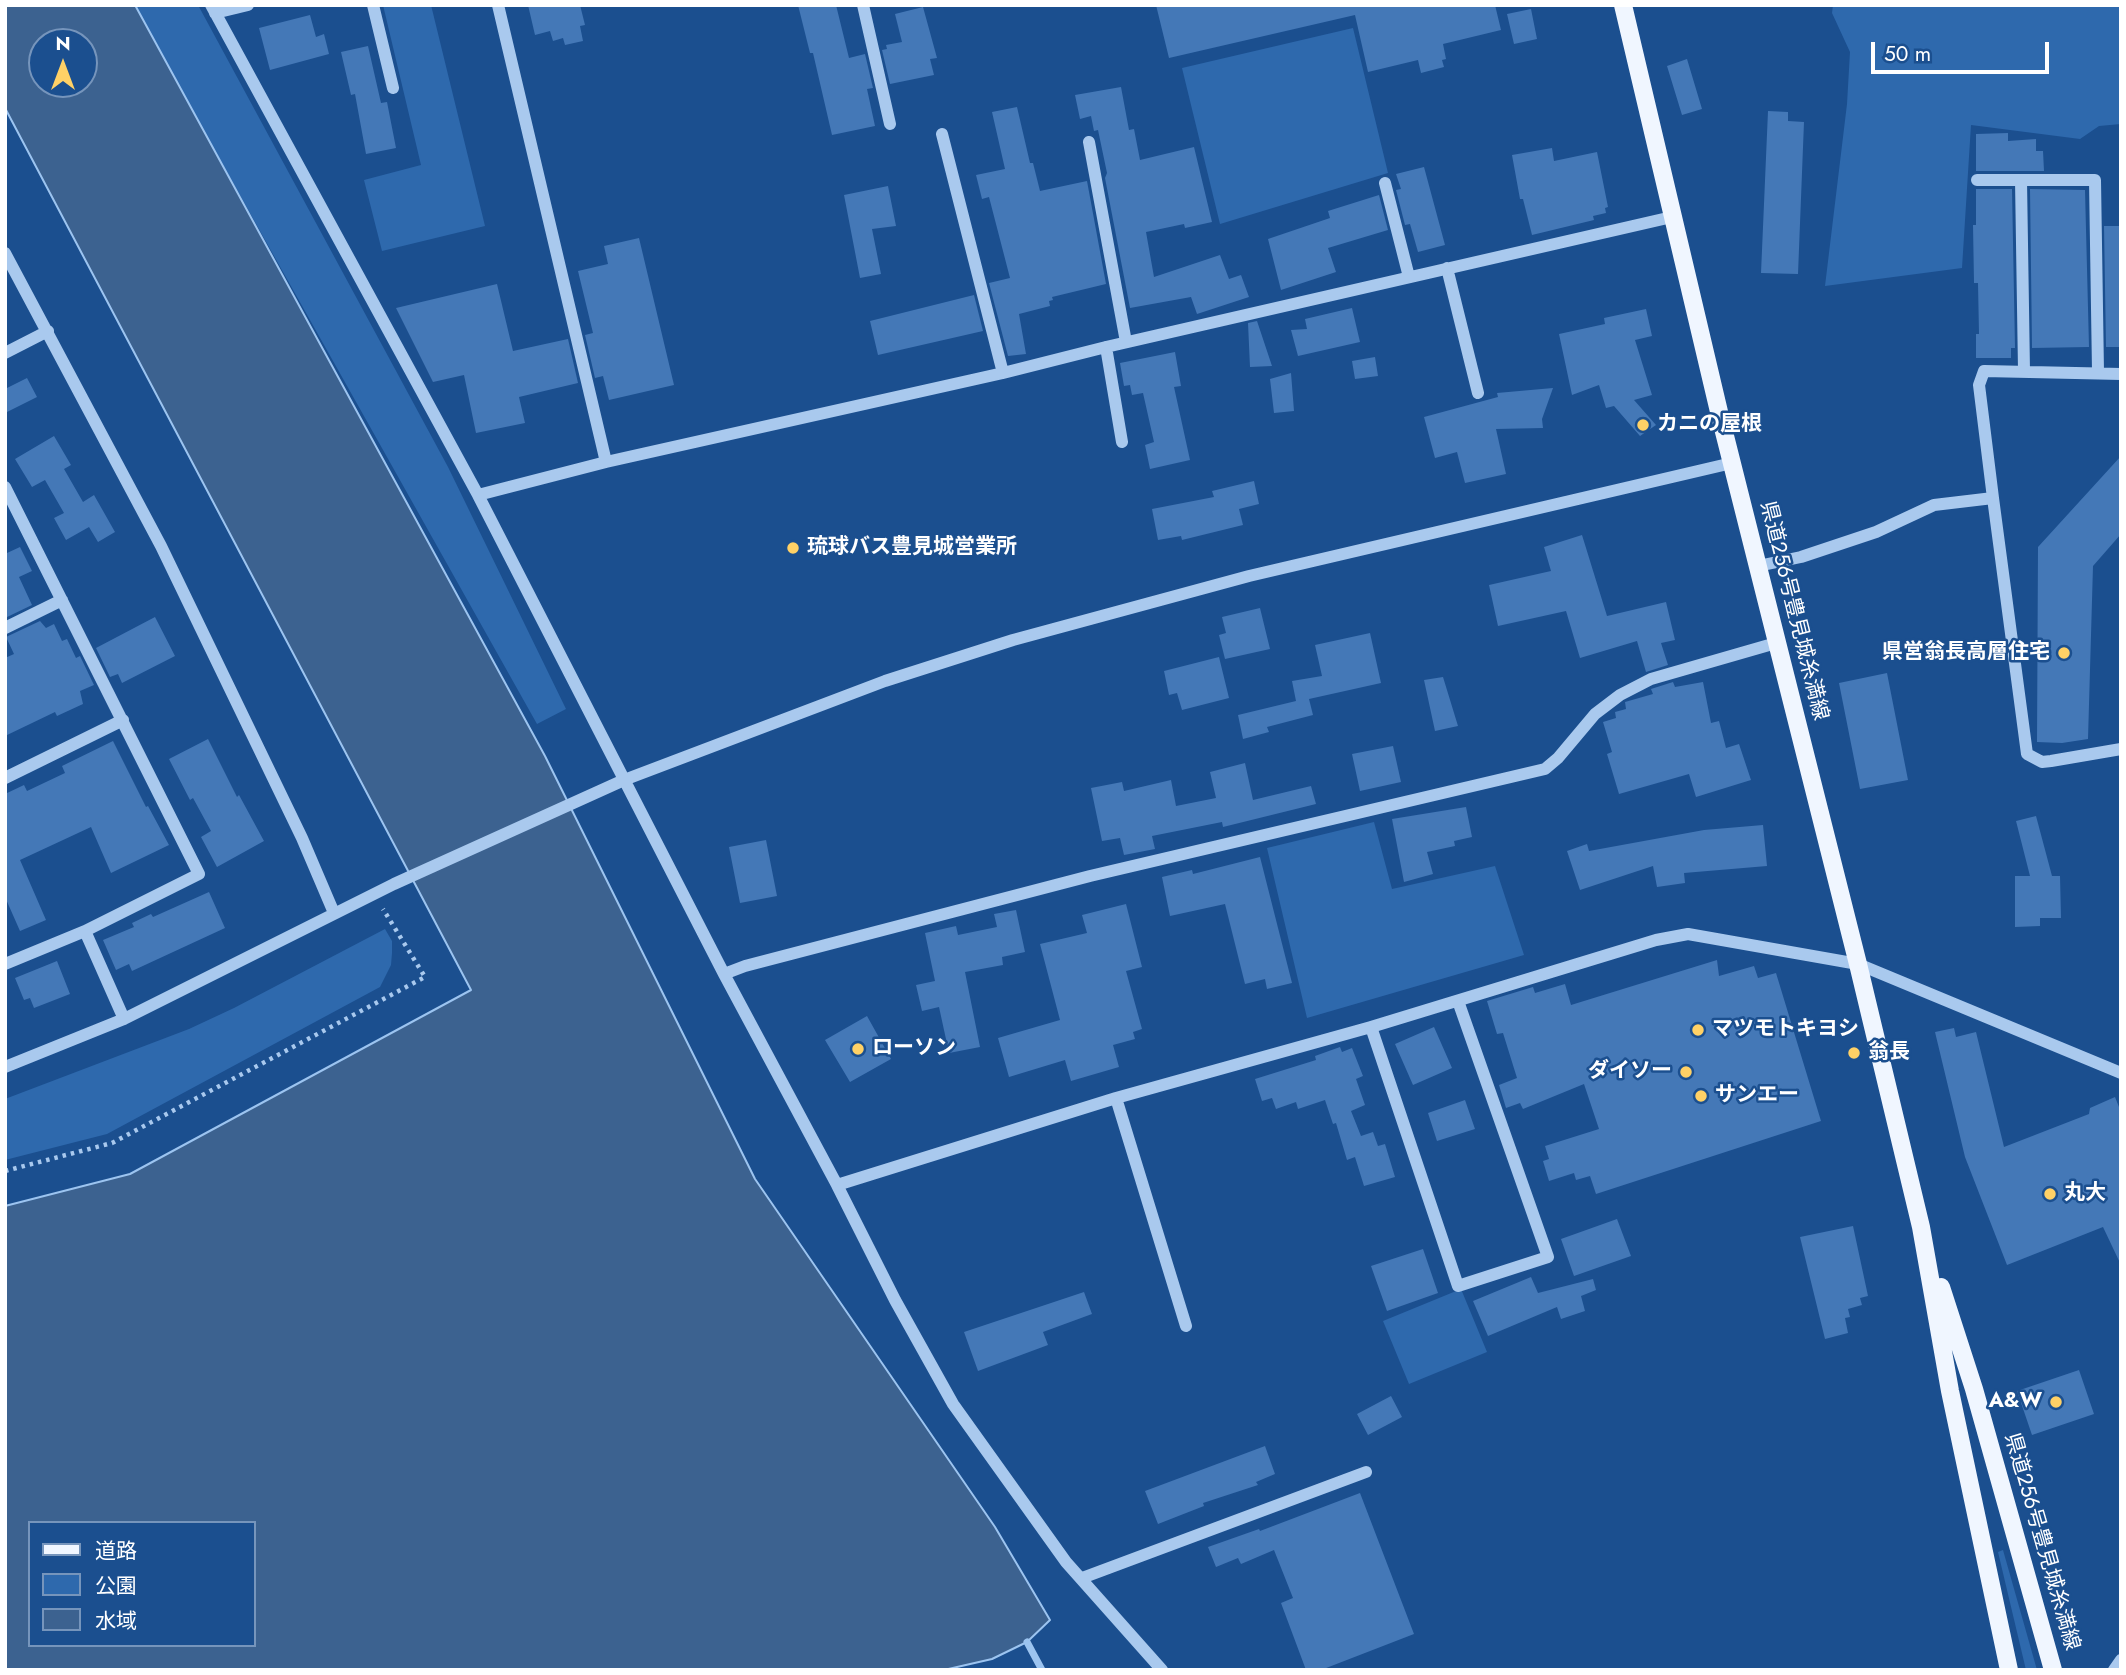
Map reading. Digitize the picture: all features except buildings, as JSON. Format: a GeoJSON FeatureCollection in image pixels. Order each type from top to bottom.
{"type":"FeatureCollection","features":[{"type":"Feature","properties":{"kind":"main road","name":"県道256号豊見城糸満線"},"geometry":{"type":"LineString","coordinates":[[1623,5],[1672,217],[1921,1227],[1950,1391],[2009,1670]]}},
{"type":"Feature","properties":{"kind":"main road","name":"県道256号豊見城糸満線"},"geometry":{"type":"LineString","coordinates":[[1921,1227],[1974,1389],[2053,1670]]}},
{"type":"Feature","properties":{"kind":"street"},"geometry":{"type":"LineString","coordinates":[[248,5],[213,9],[478,495],[895,1300],[953,1404],[1066,1562],[1162,1670]]}},
{"type":"Feature","properties":{"kind":"street"},"geometry":{"type":"LineString","coordinates":[[373,5],[393,88]]}},
{"type":"Feature","properties":{"kind":"street"},"geometry":{"type":"LineString","coordinates":[[498,5],[606,462]]}},
{"type":"Feature","properties":{"kind":"street"},"geometry":{"type":"LineString","coordinates":[[863,5],[890,124]]}},
{"type":"Feature","properties":{"kind":"street"},"geometry":{"type":"LineString","coordinates":[[942,134],[1003,373]]}},
{"type":"Feature","properties":{"kind":"street"},"geometry":{"type":"LineString","coordinates":[[1089,142],[1126,342]]}},
{"type":"Feature","properties":{"kind":"street"},"geometry":{"type":"LineString","coordinates":[[1978,180],[2095,180],[2098,372]]}},
{"type":"Feature","properties":{"kind":"street"},"geometry":{"type":"LineString","coordinates":[[2021,180],[2024,371]]}},
{"type":"Feature","properties":{"kind":"street"},"geometry":{"type":"LineString","coordinates":[[1385,183],[1409,276]]}},
{"type":"Feature","properties":{"kind":"street"},"geometry":{"type":"LineString","coordinates":[[478,495],[606,462],[1003,373],[1409,276],[1672,217]]}},
{"type":"Feature","properties":{"kind":"street"},"geometry":{"type":"LineString","coordinates":[[5,253],[161,546],[302,838],[334,913]]}},
{"type":"Feature","properties":{"kind":"street"},"geometry":{"type":"LineString","coordinates":[[1447,268],[1478,393]]}},
{"type":"Feature","properties":{"kind":"street"},"geometry":{"type":"LineString","coordinates":[[5,354],[48,331]]}},
{"type":"Feature","properties":{"kind":"street"},"geometry":{"type":"LineString","coordinates":[[1106,347],[1122,442]]}},
{"type":"Feature","properties":{"kind":"street"},"geometry":{"type":"LineString","coordinates":[[2121,374],[1984,371],[1979,385],[2027,754],[2034,759],[2051,761],[2121,749]]}},
{"type":"Feature","properties":{"kind":"street"},"geometry":{"type":"LineString","coordinates":[[5,1067],[124,1019],[372,894],[624,780],[885,681],[1013,640],[1249,576],[1732,463]]}},
{"type":"Feature","properties":{"kind":"street"},"geometry":{"type":"LineString","coordinates":[[5,487],[199,874],[85,931],[5,964]]}},
{"type":"Feature","properties":{"kind":"street"},"geometry":{"type":"LineString","coordinates":[[1758,566],[1801,557],[1876,532],[1934,505],[1993,498]]}},
{"type":"Feature","properties":{"kind":"street"},"geometry":{"type":"LineString","coordinates":[[5,628],[62,600]]}},
{"type":"Feature","properties":{"kind":"street"},"geometry":{"type":"LineString","coordinates":[[724,974],[1090,876],[1545,769],[1558,758],[1595,714],[1620,695],[1651,679],[1776,643]]}},
{"type":"Feature","properties":{"kind":"street"},"geometry":{"type":"LineString","coordinates":[[5,778],[123,720]]}},
{"type":"Feature","properties":{"kind":"street"},"geometry":{"type":"LineString","coordinates":[[85,931],[124,1019]]}},
{"type":"Feature","properties":{"kind":"street"},"geometry":{"type":"LineString","coordinates":[[837,1185],[1116,1098],[1371,1027],[1656,940],[1688,934],[1858,964],[2121,1073]]}},
{"type":"Feature","properties":{"kind":"street"},"geometry":{"type":"LineString","coordinates":[[1371,1027],[1458,1286],[1548,1257],[1458,1001]]}},
{"type":"Feature","properties":{"kind":"street"},"geometry":{"type":"LineString","coordinates":[[1116,1098],[1186,1326]]}},
{"type":"Feature","properties":{"kind":"street"},"geometry":{"type":"LineString","coordinates":[[1082,1578],[1366,1472]]}},
{"type":"Feature","properties":{"kind":"street"},"geometry":{"type":"LineString","coordinates":[[2114,1670],[2121,1660]]}},
{"type":"Feature","properties":{"kind":"path"},"geometry":{"type":"LineString","coordinates":[[5,1171],[112,1143],[425,977],[372,894]]}},
{"type":"Feature","properties":{"kind":"green space"},"geometry":{"type":"Polygon","coordinates":[[[133,5],[198,5],[448,467],[566,709],[537,724],[133,5]]]}},
{"type":"Feature","properties":{"kind":"green space"},"geometry":{"type":"Polygon","coordinates":[[[383,5],[431,5],[485,226],[382,251],[364,180],[421,165],[383,5]]]}},
{"type":"Feature","properties":{"kind":"green space"},"geometry":{"type":"Polygon","coordinates":[[[1833,5],[2121,5],[2121,124],[2099,126],[2080,139],[1971,125],[1962,268],[1825,286],[1847,104],[1850,52],[1832,13],[1833,5]]]}},
{"type":"Feature","properties":{"kind":"green space"},"geometry":{"type":"Polygon","coordinates":[[[1353,28],[1388,173],[1220,224],[1182,68],[1353,28]]]}},
{"type":"Feature","properties":{"kind":"green space"},"geometry":{"type":"Polygon","coordinates":[[[1374,822],[1392,889],[1495,866],[1524,955],[1307,1018],[1267,848],[1374,822]]]}},
{"type":"Feature","properties":{"kind":"green space"},"geometry":{"type":"Polygon","coordinates":[[[385,929],[392,941],[391,965],[380,987],[107,1134],[5,1160],[5,1099],[189,1029],[385,929]]]}},
{"type":"Feature","properties":{"kind":"green space"},"geometry":{"type":"Polygon","coordinates":[[[1461,1289],[1487,1352],[1409,1384],[1383,1321],[1461,1289]]]}},
{"type":"Feature","properties":{"kind":"green space"},"geometry":{"type":"Polygon","coordinates":[[[2003,1550],[2037,1670],[2026,1670],[1998,1552],[2003,1550]]]}},
{"type":"Feature","properties":{"kind":"water"},"geometry":{"type":"Polygon","coordinates":[[[5,5],[135,5],[545,756],[755,1179],[995,1527],[1050,1620],[1027,1642],[992,1659],[944,1670],[5,1670],[5,1206],[130,1174],[471,990],[5,108],[5,5]]]}},
{"type":"Feature","properties":{"kind":"waterway"},"geometry":{"type":"LineString","coordinates":[[1027,1642],[1042,1670]]}},
{"type":"Feature","properties":{"kind":"place","name":"カニの屋根"},"geometry":{"type":"Point","coordinates":[1643,425]}},
{"type":"Feature","properties":{"kind":"place","name":"琉球バス豊見城営業所"},"geometry":{"type":"Point","coordinates":[793,548]}},
{"type":"Feature","properties":{"kind":"place","name":"県営翁長高層住宅"},"geometry":{"type":"Point","coordinates":[2064,653]}},
{"type":"Feature","properties":{"kind":"place","name":"マツモトキヨシ"},"geometry":{"type":"Point","coordinates":[1698,1030]}},
{"type":"Feature","properties":{"kind":"place","name":"ローソン"},"geometry":{"type":"Point","coordinates":[858,1049]}},
{"type":"Feature","properties":{"kind":"place","name":"翁長"},"geometry":{"type":"Point","coordinates":[1854,1053]}},
{"type":"Feature","properties":{"kind":"place","name":"ダイソー"},"geometry":{"type":"Point","coordinates":[1686,1072]}},
{"type":"Feature","properties":{"kind":"place","name":"サンエー"},"geometry":{"type":"Point","coordinates":[1701,1096]}},
{"type":"Feature","properties":{"kind":"place","name":"丸大"},"geometry":{"type":"Point","coordinates":[2050,1194]}},
{"type":"Feature","properties":{"kind":"place","name":"A&W"},"geometry":{"type":"Point","coordinates":[2056,1402]}}]}
